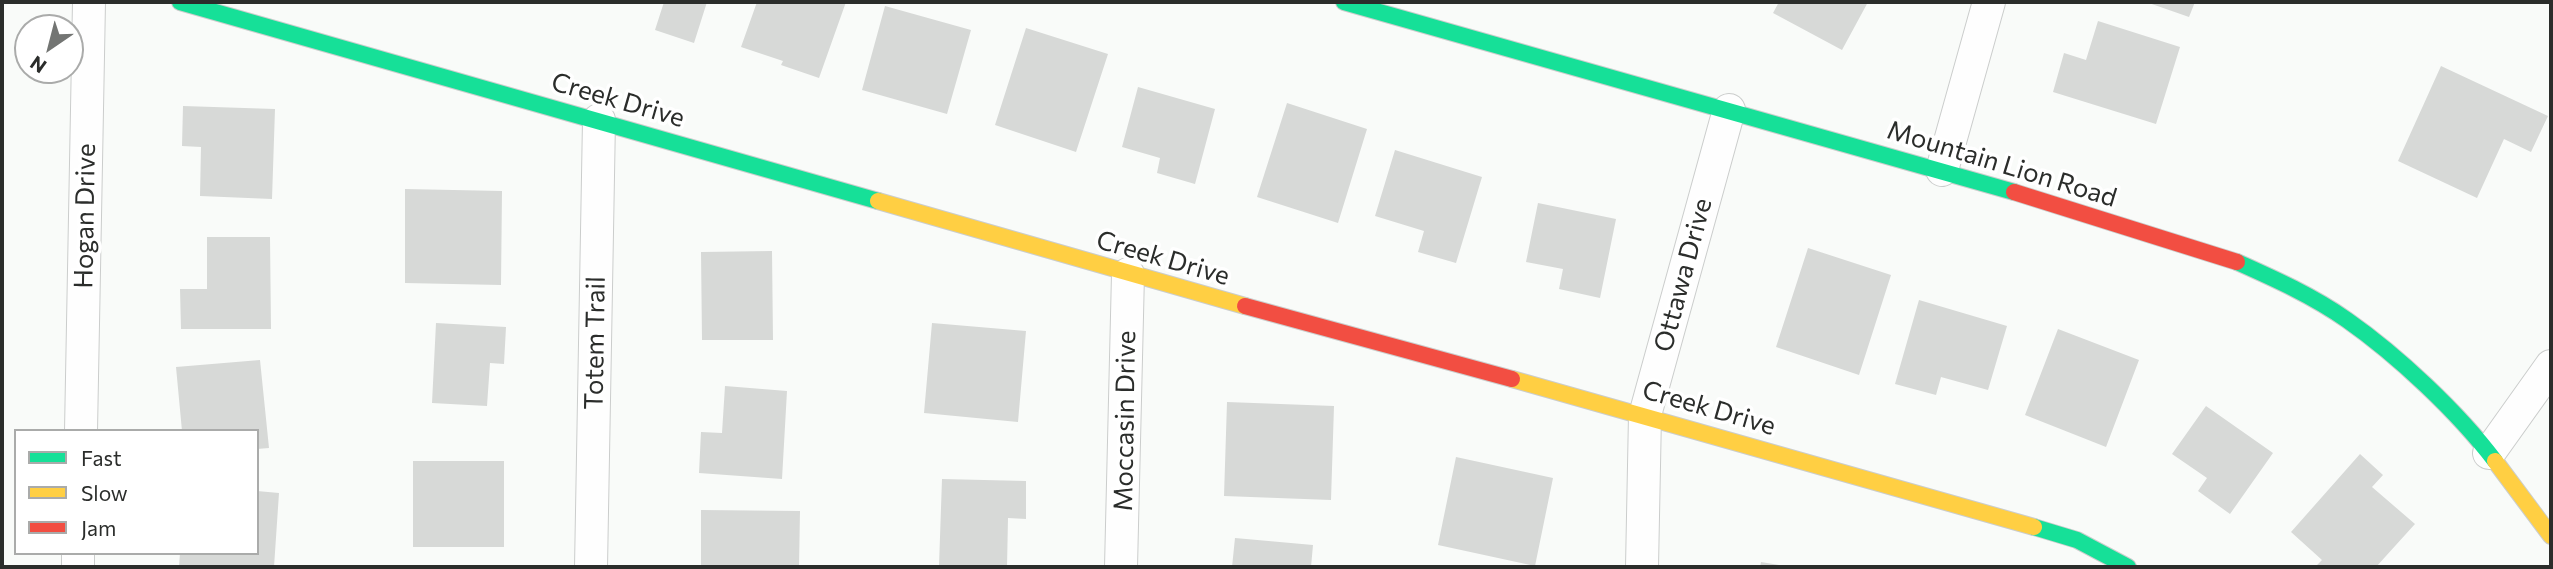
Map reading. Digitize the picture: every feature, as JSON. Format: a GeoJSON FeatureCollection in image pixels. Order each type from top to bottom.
{"type":"FeatureCollection","features":[{"type":"Feature","properties":{"kind":"street","name":"Hogan Drive"},"geometry":{"type":"LineString","coordinates":[[80,429],[89,2]]}},
{"type":"Feature","properties":{"kind":"street","name":"Creek Drive"},"geometry":{"type":"LineString","coordinates":[[180,2],[599,120],[1128,274],[1645,415],[2077,540],[2129,567]]}},
{"type":"Feature","properties":{"kind":"street","name":"Mountain Lion Road"},"geometry":{"type":"LineString","coordinates":[[1344,2],[1942,170],[2226,257],[2286,284],[2347,320],[2423,382],[2489,453],[2551,536]]}},
{"type":"Feature","properties":{"kind":"street"},"geometry":{"type":"LineString","coordinates":[[1942,170],[1989,2]]}},
{"type":"Feature","properties":{"kind":"street","name":"Ottawa Drive"},"geometry":{"type":"LineString","coordinates":[[1642,567],[1645,415],[1729,110]]}},
{"type":"Feature","properties":{"kind":"street","name":"Totem Trail"},"geometry":{"type":"LineString","coordinates":[[592,567],[599,120]]}},
{"type":"Feature","properties":{"kind":"street","name":"Moccasin Drive"},"geometry":{"type":"LineString","coordinates":[[1121,567],[1128,274]]}},
{"type":"Feature","properties":{"kind":"street"},"geometry":{"type":"LineString","coordinates":[[2489,453],[2551,366]]}},
{"type":"Feature","properties":{"kind":"building"},"geometry":{"type":"Polygon","coordinates":[[[664,2],[707,2],[694,43],[655,30],[664,2]]]}},
{"type":"Feature","properties":{"kind":"building"},"geometry":{"type":"Polygon","coordinates":[[[757,2],[846,2],[819,78],[781,65],[783,61],[741,47],[757,2]]]}},
{"type":"Feature","properties":{"kind":"building"},"geometry":{"type":"Polygon","coordinates":[[[1779,2],[1868,2],[1842,50],[1773,13],[1779,2]]]}},
{"type":"Feature","properties":{"kind":"building"},"geometry":{"type":"Polygon","coordinates":[[[2146,2],[2195,2],[2189,17],[2146,2]]]}},
{"type":"Feature","properties":{"kind":"building"},"geometry":{"type":"Polygon","coordinates":[[[885,6],[971,30],[947,114],[862,90],[885,6]]]}},
{"type":"Feature","properties":{"kind":"building"},"geometry":{"type":"Polygon","coordinates":[[[2098,21],[2180,47],[2156,124],[2053,92],[2064,53],[2086,60],[2098,21]]]}},
{"type":"Feature","properties":{"kind":"building"},"geometry":{"type":"Polygon","coordinates":[[[1026,28],[1108,54],[1076,152],[995,125],[1026,28]]]}},
{"type":"Feature","properties":{"kind":"building"},"geometry":{"type":"Polygon","coordinates":[[[2441,66],[2548,116],[2531,152],[2504,139],[2477,198],[2398,161],[2441,66]]]}},
{"type":"Feature","properties":{"kind":"building"},"geometry":{"type":"Polygon","coordinates":[[[1138,87],[1215,109],[1195,184],[1157,173],[1160,158],[1122,147],[1138,87]]]}},
{"type":"Feature","properties":{"kind":"building"},"geometry":{"type":"Polygon","coordinates":[[[1287,103],[1367,129],[1338,223],[1257,197],[1287,103]]]}},
{"type":"Feature","properties":{"kind":"building"},"geometry":{"type":"Polygon","coordinates":[[[183,106],[275,109],[272,199],[200,196],[201,147],[182,146],[183,106]]]}},
{"type":"Feature","properties":{"kind":"building"},"geometry":{"type":"Polygon","coordinates":[[[1395,150],[1482,177],[1456,263],[1418,252],[1424,231],[1375,216],[1395,150]]]}},
{"type":"Feature","properties":{"kind":"building"},"geometry":{"type":"Polygon","coordinates":[[[405,189],[502,191],[501,285],[405,283],[405,189]]]}},
{"type":"Feature","properties":{"kind":"building"},"geometry":{"type":"Polygon","coordinates":[[[1538,203],[1616,219],[1600,298],[1559,289],[1563,269],[1526,262],[1538,203]]]}},
{"type":"Feature","properties":{"kind":"building"},"geometry":{"type":"Polygon","coordinates":[[[207,237],[270,237],[271,329],[181,329],[180,289],[207,289],[207,237]]]}},
{"type":"Feature","properties":{"kind":"building"},"geometry":{"type":"Polygon","coordinates":[[[1808,248],[1891,275],[1859,375],[1776,347],[1808,248]]]}},
{"type":"Feature","properties":{"kind":"building"},"geometry":{"type":"Polygon","coordinates":[[[772,251],[773,340],[702,340],[701,252],[772,251]]]}},
{"type":"Feature","properties":{"kind":"building"},"geometry":{"type":"Polygon","coordinates":[[[1919,300],[2007,326],[1988,390],[1941,377],[1936,395],[1895,384],[1919,300]]]}},
{"type":"Feature","properties":{"kind":"building"},"geometry":{"type":"Polygon","coordinates":[[[436,323],[506,327],[504,364],[490,363],[487,406],[432,403],[436,323]]]}},
{"type":"Feature","properties":{"kind":"building"},"geometry":{"type":"Polygon","coordinates":[[[932,323],[1026,331],[1018,422],[924,413],[932,323]]]}},
{"type":"Feature","properties":{"kind":"building"},"geometry":{"type":"Polygon","coordinates":[[[2058,329],[2139,360],[2106,447],[2025,415],[2058,329]]]}},
{"type":"Feature","properties":{"kind":"building"},"geometry":{"type":"Polygon","coordinates":[[[260,360],[269,448],[259,449],[259,429],[182,429],[176,367],[260,360]]]}},
{"type":"Feature","properties":{"kind":"building"},"geometry":{"type":"Polygon","coordinates":[[[725,386],[787,391],[782,479],[699,473],[701,432],[722,433],[725,386]]]}},
{"type":"Feature","properties":{"kind":"building"},"geometry":{"type":"Polygon","coordinates":[[[1227,402],[1334,406],[1331,500],[1224,496],[1227,402]]]}},
{"type":"Feature","properties":{"kind":"building"},"geometry":{"type":"Polygon","coordinates":[[[2206,406],[2273,453],[2230,514],[2198,491],[2207,478],[2172,454],[2206,406]]]}},
{"type":"Feature","properties":{"kind":"building"},"geometry":{"type":"Polygon","coordinates":[[[2360,454],[2383,475],[2372,487],[2415,524],[2376,567],[2315,567],[2322,560],[2291,532],[2360,454]]]}},
{"type":"Feature","properties":{"kind":"building"},"geometry":{"type":"Polygon","coordinates":[[[1456,457],[1553,478],[1535,566],[1438,545],[1456,457]]]}},
{"type":"Feature","properties":{"kind":"building"},"geometry":{"type":"Polygon","coordinates":[[[413,461],[504,461],[504,547],[413,547],[413,461]]]}},
{"type":"Feature","properties":{"kind":"building"},"geometry":{"type":"Polygon","coordinates":[[[942,479],[1026,481],[1026,519],[1008,518],[1007,567],[939,566],[942,479]]]}},
{"type":"Feature","properties":{"kind":"building"},"geometry":{"type":"Polygon","coordinates":[[[259,491],[279,493],[274,567],[179,567],[180,555],[259,555],[259,491]]]}},
{"type":"Feature","properties":{"kind":"building"},"geometry":{"type":"Polygon","coordinates":[[[701,510],[800,511],[799,567],[701,567],[701,510]]]}},
{"type":"Feature","properties":{"kind":"building"},"geometry":{"type":"Polygon","coordinates":[[[1235,538],[1313,545],[1311,567],[1232,567],[1235,538]]]}},
{"type":"Feature","properties":{"kind":"building"},"geometry":{"type":"Polygon","coordinates":[[[1761,562],[1785,566],[1760,567],[1761,562]]]}},
{"type":"Feature","properties":{"kind":"traffic: fast"},"geometry":{"type":"LineString","coordinates":[[180,2],[878,201]]}},
{"type":"Feature","properties":{"kind":"traffic: fast"},"geometry":{"type":"LineString","coordinates":[[1344,2],[2014,192]]}},
{"type":"Feature","properties":{"kind":"traffic: fast"},"geometry":{"type":"LineString","coordinates":[[2237,262],[2280,281],[2334,311],[2366,334],[2445,404],[2495,461]]}},
{"type":"Feature","properties":{"kind":"traffic: fast"},"geometry":{"type":"LineString","coordinates":[[2034,527],[2077,540],[2128,567]]}},
{"type":"Feature","properties":{"kind":"traffic: slow"},"geometry":{"type":"LineString","coordinates":[[878,201],[1245,306]]}},
{"type":"Feature","properties":{"kind":"traffic: slow"},"geometry":{"type":"LineString","coordinates":[[1512,379],[2034,527]]}},
{"type":"Feature","properties":{"kind":"traffic: slow"},"geometry":{"type":"LineString","coordinates":[[2495,461],[2551,536]]}},
{"type":"Feature","properties":{"kind":"traffic: jam"},"geometry":{"type":"LineString","coordinates":[[2014,192],[2237,262]]}},
{"type":"Feature","properties":{"kind":"traffic: jam"},"geometry":{"type":"LineString","coordinates":[[1245,306],[1512,379]]}}]}
